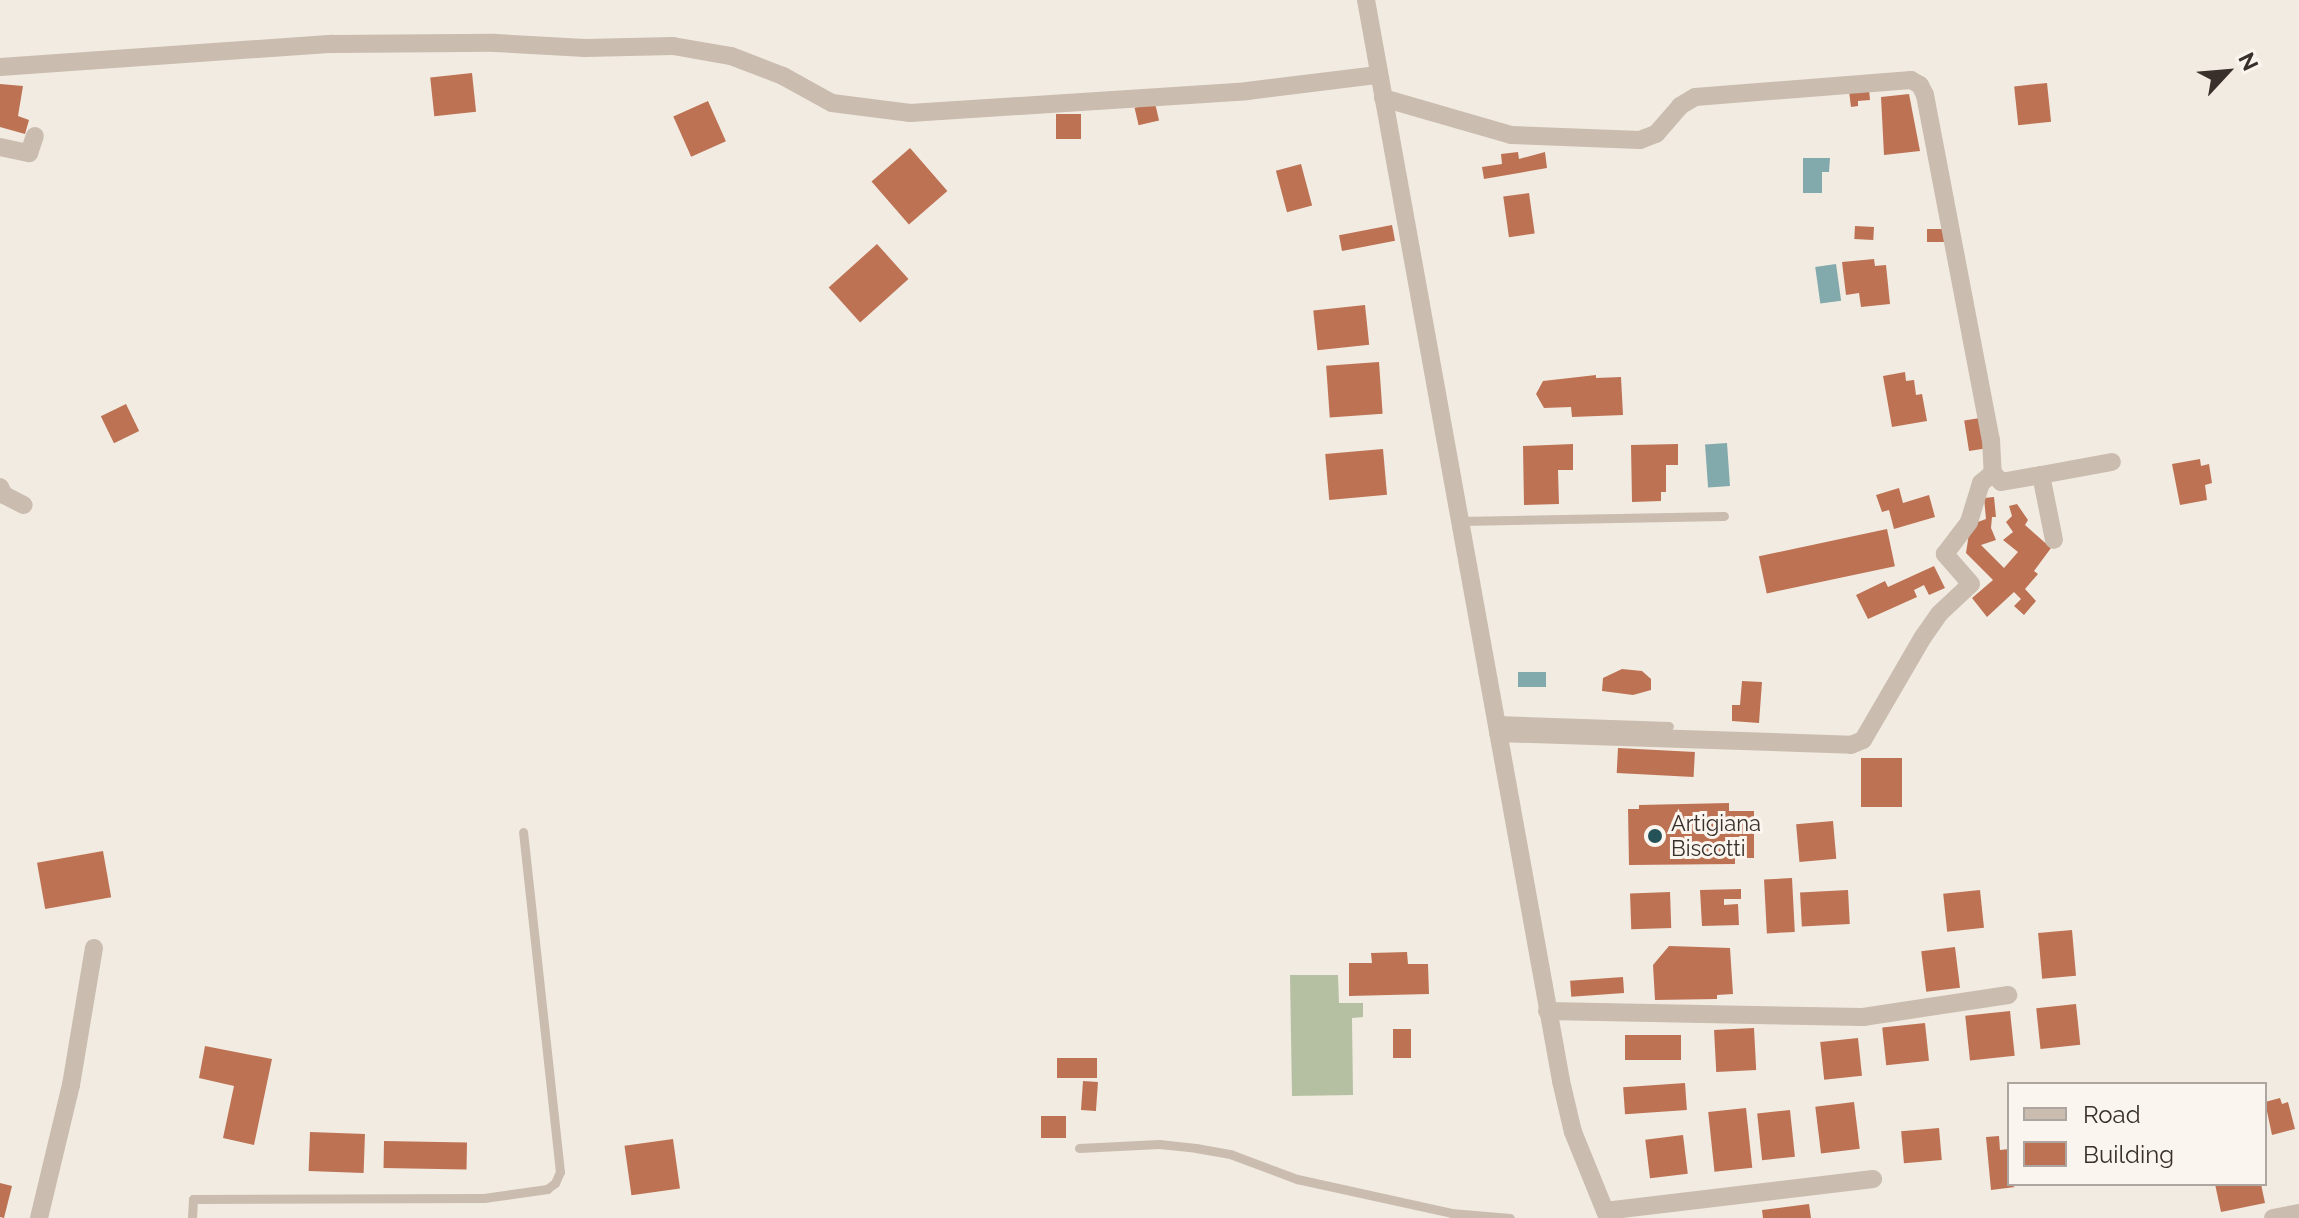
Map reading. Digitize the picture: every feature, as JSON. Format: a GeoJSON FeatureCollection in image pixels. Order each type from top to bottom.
{"type":"FeatureCollection","features":[{"type":"Feature","properties":{"kind":"street"},"geometry":{"type":"LineString","coordinates":[[1366,0],[1547,1011],[1573,1132],[1606,1215],[1873,1179]]}},
{"type":"Feature","properties":{"kind":"street"},"geometry":{"type":"LineString","coordinates":[[0,67],[332,44],[495,43],[585,48],[673,46],[731,56],[783,76],[832,103],[910,113],[1247,91],[1378,75]]}},
{"type":"Feature","properties":{"kind":"street"},"geometry":{"type":"LineString","coordinates":[[1383,98],[1511,135],[1640,140],[1656,134],[1680,106],[1695,97],[1911,80],[1920,85],[1925,95],[1991,440],[1993,473],[2001,482],[2112,462]]}},
{"type":"Feature","properties":{"kind":"street"},"geometry":{"type":"LineString","coordinates":[[0,147],[29,153],[35,136]]}},
{"type":"Feature","properties":{"kind":"street"},"geometry":{"type":"LineString","coordinates":[[1497,726],[1851,745],[1863,740],[1923,637],[1940,613],[1971,584],[1945,554],[1969,522],[1981,483],[1993,473]]}},
{"type":"Feature","properties":{"kind":"street"},"geometry":{"type":"LineString","coordinates":[[2041,475],[2054,540]]}},
{"type":"Feature","properties":{"kind":"street"},"geometry":{"type":"LineString","coordinates":[[0,487],[4,495],[24,505]]}},
{"type":"Feature","properties":{"kind":"street"},"geometry":{"type":"LineString","coordinates":[[39,1218],[71,1085],[94,948]]}},
{"type":"Feature","properties":{"kind":"street"},"geometry":{"type":"LineString","coordinates":[[1547,1011],[1863,1017],[2008,995]]}},
{"type":"Feature","properties":{"kind":"street"},"geometry":{"type":"LineString","coordinates":[[2273,1218],[2299,1213]]}},
{"type":"Feature","properties":{"kind":"lane"},"geometry":{"type":"LineString","coordinates":[[1460,521],[1724,516]]}},
{"type":"Feature","properties":{"kind":"lane"},"geometry":{"type":"LineString","coordinates":[[1497,726],[1669,726]]}},
{"type":"Feature","properties":{"kind":"lane"},"geometry":{"type":"LineString","coordinates":[[192,1218],[193,1199],[484,1198],[533,1192],[555,1183],[560,1172],[523,832]]}},
{"type":"Feature","properties":{"kind":"lane"},"geometry":{"type":"LineString","coordinates":[[1079,1148],[1159,1144],[1196,1148],[1230,1154],[1297,1179],[1451,1213],[1510,1218]]}},
{"type":"Feature","properties":{"kind":"green space"},"geometry":{"type":"Polygon","coordinates":[[[1290,975],[1338,975],[1339,1003],[1363,1003],[1363,1017],[1352,1018],[1353,1095],[1292,1096],[1290,975]]]}},
{"type":"Feature","properties":{"kind":"water"},"geometry":{"type":"Polygon","coordinates":[[[1803,158],[1830,158],[1829,172],[1822,172],[1822,193],[1803,193],[1803,158]]]}},
{"type":"Feature","properties":{"kind":"water"},"geometry":{"type":"Polygon","coordinates":[[[1836,264],[1841,301],[1820,304],[1815,267],[1836,264]]]}},
{"type":"Feature","properties":{"kind":"water"},"geometry":{"type":"Polygon","coordinates":[[[1727,443],[1730,486],[1708,487],[1705,445],[1727,443]]]}},
{"type":"Feature","properties":{"kind":"water"},"geometry":{"type":"Polygon","coordinates":[[[1518,672],[1546,672],[1546,687],[1518,687],[1518,672]]]}},
{"type":"Feature","properties":{"kind":"building"},"geometry":{"type":"Polygon","coordinates":[[[472,73],[476,112],[434,116],[430,77],[472,73]]]}},
{"type":"Feature","properties":{"kind":"building"},"geometry":{"type":"Polygon","coordinates":[[[2047,83],[2051,122],[2018,125],[2014,86],[2047,83]]]}},
{"type":"Feature","properties":{"kind":"building"},"geometry":{"type":"Polygon","coordinates":[[[0,84],[23,86],[18,116],[29,120],[25,134],[0,127],[0,84]]]}},
{"type":"Feature","properties":{"kind":"building"},"geometry":{"type":"Polygon","coordinates":[[[1869,89],[1870,100],[1858,101],[1858,106],[1851,107],[1849,91],[1869,89]]]}},
{"type":"Feature","properties":{"kind":"building"},"geometry":{"type":"Polygon","coordinates":[[[1909,94],[1920,151],[1884,155],[1881,97],[1909,94]]]}},
{"type":"Feature","properties":{"kind":"building"},"geometry":{"type":"Polygon","coordinates":[[[708,101],[726,141],[691,157],[673,116],[708,101]]]}},
{"type":"Feature","properties":{"kind":"building"},"geometry":{"type":"Polygon","coordinates":[[[1155,103],[1159,121],[1139,125],[1135,108],[1155,103]]]}},
{"type":"Feature","properties":{"kind":"building"},"geometry":{"type":"Polygon","coordinates":[[[1056,114],[1081,114],[1081,139],[1056,139],[1056,114]]]}},
{"type":"Feature","properties":{"kind":"building"},"geometry":{"type":"Polygon","coordinates":[[[910,148],[947,191],[909,224],[872,181],[910,148]]]}},
{"type":"Feature","properties":{"kind":"building"},"geometry":{"type":"Polygon","coordinates":[[[1518,152],[1519,159],[1545,152],[1547,168],[1484,179],[1482,167],[1502,164],[1501,154],[1518,152]]]}},
{"type":"Feature","properties":{"kind":"building"},"geometry":{"type":"Polygon","coordinates":[[[1301,164],[1312,206],[1287,212],[1276,171],[1301,164]]]}},
{"type":"Feature","properties":{"kind":"building"},"geometry":{"type":"Polygon","coordinates":[[[1529,193],[1535,234],[1509,237],[1503,197],[1529,193]]]}},
{"type":"Feature","properties":{"kind":"building"},"geometry":{"type":"Polygon","coordinates":[[[1392,225],[1395,241],[1342,251],[1339,235],[1392,225]]]}},
{"type":"Feature","properties":{"kind":"building"},"geometry":{"type":"Polygon","coordinates":[[[1855,226],[1874,227],[1873,240],[1854,239],[1855,226]]]}},
{"type":"Feature","properties":{"kind":"building"},"geometry":{"type":"Polygon","coordinates":[[[1927,229],[1945,229],[1945,242],[1927,242],[1927,229]]]}},
{"type":"Feature","properties":{"kind":"building"},"geometry":{"type":"Polygon","coordinates":[[[877,244],[908,279],[860,322],[829,287],[877,244]]]}},
{"type":"Feature","properties":{"kind":"building"},"geometry":{"type":"Polygon","coordinates":[[[1874,259],[1875,266],[1886,265],[1890,304],[1861,307],[1859,293],[1846,295],[1842,262],[1874,259]]]}},
{"type":"Feature","properties":{"kind":"building"},"geometry":{"type":"Polygon","coordinates":[[[1365,305],[1369,345],[1317,350],[1313,310],[1365,305]]]}},
{"type":"Feature","properties":{"kind":"building"},"geometry":{"type":"Polygon","coordinates":[[[1379,362],[1383,414],[1330,418],[1326,366],[1379,362]]]}},
{"type":"Feature","properties":{"kind":"building"},"geometry":{"type":"Polygon","coordinates":[[[1905,372],[1906,381],[1914,380],[1916,395],[1922,394],[1927,421],[1892,427],[1883,376],[1905,372]]]}},
{"type":"Feature","properties":{"kind":"building"},"geometry":{"type":"Polygon","coordinates":[[[1596,375],[1596,378],[1621,377],[1623,415],[1572,417],[1571,407],[1544,408],[1536,394],[1543,381],[1596,375]]]}},
{"type":"Feature","properties":{"kind":"building"},"geometry":{"type":"Polygon","coordinates":[[[126,404],[139,431],[114,443],[101,416],[126,404]]]}},
{"type":"Feature","properties":{"kind":"building"},"geometry":{"type":"Polygon","coordinates":[[[1980,418],[1985,449],[1969,451],[1964,421],[1980,418]]]}},
{"type":"Feature","properties":{"kind":"building"},"geometry":{"type":"Polygon","coordinates":[[[1573,444],[1573,470],[1558,470],[1559,504],[1524,505],[1523,446],[1573,444]]]}},
{"type":"Feature","properties":{"kind":"building"},"geometry":{"type":"Polygon","coordinates":[[[1678,444],[1678,465],[1666,465],[1666,492],[1661,492],[1661,501],[1632,502],[1631,445],[1678,444]]]}},
{"type":"Feature","properties":{"kind":"building"},"geometry":{"type":"Polygon","coordinates":[[[1383,449],[1387,495],[1329,500],[1325,454],[1383,449]]]}},
{"type":"Feature","properties":{"kind":"building"},"geometry":{"type":"Polygon","coordinates":[[[2200,459],[2201,466],[2209,464],[2212,483],[2205,485],[2207,500],[2180,505],[2172,464],[2200,459]]]}},
{"type":"Feature","properties":{"kind":"building"},"geometry":{"type":"Polygon","coordinates":[[[1899,488],[1903,503],[1929,495],[1935,517],[1894,529],[1889,510],[1882,512],[1876,495],[1899,488]]]}},
{"type":"Feature","properties":{"kind":"building"},"geometry":{"type":"Polygon","coordinates":[[[1994,497],[1996,517],[1992,517],[1991,528],[1996,540],[1981,545],[2004,568],[2018,552],[2003,540],[2013,532],[2006,522],[2012,516],[2009,506],[2017,504],[2028,520],[2025,525],[2051,548],[2034,571],[2038,574],[2025,589],[2036,601],[2024,615],[2014,606],[2021,599],[2014,592],[1987,617],[1972,598],[1993,580],[1966,553],[1969,533],[1975,523],[1986,519],[1984,498],[1994,497]]]}},
{"type":"Feature","properties":{"kind":"building"},"geometry":{"type":"Polygon","coordinates":[[[1887,529],[1895,566],[1767,593],[1759,556],[1887,529]]]}},
{"type":"Feature","properties":{"kind":"building"},"geometry":{"type":"Polygon","coordinates":[[[1934,566],[1945,588],[1929,595],[1924,585],[1914,590],[1917,597],[1868,619],[1856,595],[1885,581],[1888,587],[1934,566]]]}},
{"type":"Feature","properties":{"kind":"building"},"geometry":{"type":"Polygon","coordinates":[[[1622,669],[1642,671],[1651,679],[1651,690],[1633,695],[1602,691],[1603,678],[1622,669]]]}},
{"type":"Feature","properties":{"kind":"building"},"geometry":{"type":"Polygon","coordinates":[[[1742,681],[1762,682],[1759,723],[1732,721],[1732,705],[1740,705],[1742,681]]]}},
{"type":"Feature","properties":{"kind":"building"},"geometry":{"type":"Polygon","coordinates":[[[1618,748],[1695,752],[1694,777],[1617,773],[1618,748]]]}},
{"type":"Feature","properties":{"kind":"building"},"geometry":{"type":"Polygon","coordinates":[[[1861,758],[1902,758],[1902,807],[1861,807],[1861,758]]]}},
{"type":"Feature","properties":{"kind":"building"},"geometry":{"type":"Polygon","coordinates":[[[1729,803],[1729,811],[1754,811],[1754,858],[1735,858],[1735,864],[1629,865],[1628,809],[1639,809],[1639,805],[1729,803]]]}},
{"type":"Feature","properties":{"kind":"building"},"geometry":{"type":"Polygon","coordinates":[[[1833,821],[1836,859],[1799,862],[1796,824],[1833,821]]]}},
{"type":"Feature","properties":{"kind":"building"},"geometry":{"type":"Polygon","coordinates":[[[103,851],[111,897],[45,909],[37,863],[103,851]]]}},
{"type":"Feature","properties":{"kind":"building"},"geometry":{"type":"Polygon","coordinates":[[[1792,878],[1795,932],[1767,933],[1764,879],[1792,878]]]}},
{"type":"Feature","properties":{"kind":"building"},"geometry":{"type":"Polygon","coordinates":[[[1741,889],[1741,899],[1724,899],[1724,905],[1738,904],[1739,925],[1702,926],[1700,890],[1741,889]]]}},
{"type":"Feature","properties":{"kind":"building"},"geometry":{"type":"Polygon","coordinates":[[[1848,890],[1850,924],[1802,926],[1800,893],[1848,890]]]}},
{"type":"Feature","properties":{"kind":"building"},"geometry":{"type":"Polygon","coordinates":[[[1980,890],[1984,928],[1947,932],[1943,894],[1980,890]]]}},
{"type":"Feature","properties":{"kind":"building"},"geometry":{"type":"Polygon","coordinates":[[[1670,892],[1671,928],[1631,929],[1630,893],[1670,892]]]}},
{"type":"Feature","properties":{"kind":"building"},"geometry":{"type":"Polygon","coordinates":[[[2072,930],[2076,976],[2042,979],[2038,933],[2072,930]]]}},
{"type":"Feature","properties":{"kind":"building"},"geometry":{"type":"Polygon","coordinates":[[[1669,946],[1730,948],[1733,994],[1717,995],[1717,999],[1655,1000],[1653,965],[1669,946]]]}},
{"type":"Feature","properties":{"kind":"building"},"geometry":{"type":"Polygon","coordinates":[[[1955,947],[1960,988],[1926,992],[1921,951],[1955,947]]]}},
{"type":"Feature","properties":{"kind":"building"},"geometry":{"type":"Polygon","coordinates":[[[1407,952],[1408,964],[1428,964],[1429,994],[1349,996],[1349,963],[1372,963],[1371,953],[1407,952]]]}},
{"type":"Feature","properties":{"kind":"building"},"geometry":{"type":"Polygon","coordinates":[[[1623,977],[1624,993],[1571,997],[1570,981],[1623,977]]]}},
{"type":"Feature","properties":{"kind":"building"},"geometry":{"type":"Polygon","coordinates":[[[2076,1004],[2080,1045],[2041,1049],[2036,1008],[2076,1004]]]}},
{"type":"Feature","properties":{"kind":"building"},"geometry":{"type":"Polygon","coordinates":[[[2010,1011],[2015,1056],[1970,1060],[1965,1016],[2010,1011]]]}},
{"type":"Feature","properties":{"kind":"building"},"geometry":{"type":"Polygon","coordinates":[[[1925,1023],[1929,1061],[1886,1065],[1882,1027],[1925,1023]]]}},
{"type":"Feature","properties":{"kind":"building"},"geometry":{"type":"Polygon","coordinates":[[[1754,1028],[1756,1070],[1716,1072],[1714,1030],[1754,1028]]]}},
{"type":"Feature","properties":{"kind":"building"},"geometry":{"type":"Polygon","coordinates":[[[1393,1029],[1411,1029],[1411,1058],[1393,1058],[1393,1029]]]}},
{"type":"Feature","properties":{"kind":"building"},"geometry":{"type":"Polygon","coordinates":[[[1625,1035],[1681,1035],[1681,1060],[1625,1060],[1625,1035]]]}},
{"type":"Feature","properties":{"kind":"building"},"geometry":{"type":"Polygon","coordinates":[[[1858,1038],[1862,1076],[1824,1080],[1820,1042],[1858,1038]]]}},
{"type":"Feature","properties":{"kind":"building"},"geometry":{"type":"Polygon","coordinates":[[[205,1046],[272,1059],[254,1145],[223,1138],[234,1086],[199,1078],[205,1046]]]}},
{"type":"Feature","properties":{"kind":"building"},"geometry":{"type":"Polygon","coordinates":[[[1057,1058],[1097,1058],[1097,1078],[1057,1078],[1057,1058]]]}},
{"type":"Feature","properties":{"kind":"building"},"geometry":{"type":"Polygon","coordinates":[[[1083,1081],[1098,1082],[1096,1111],[1081,1110],[1083,1081]]]}},
{"type":"Feature","properties":{"kind":"building"},"geometry":{"type":"Polygon","coordinates":[[[1685,1083],[1687,1110],[1625,1114],[1623,1087],[1685,1083]]]}},
{"type":"Feature","properties":{"kind":"building"},"geometry":{"type":"Polygon","coordinates":[[[2280,1098],[2282,1104],[2288,1102],[2295,1129],[2272,1135],[2267,1101],[2280,1098]]]}},
{"type":"Feature","properties":{"kind":"building"},"geometry":{"type":"Polygon","coordinates":[[[1854,1102],[1860,1149],[1821,1153],[1815,1107],[1854,1102]]]}},
{"type":"Feature","properties":{"kind":"building"},"geometry":{"type":"Polygon","coordinates":[[[1746,1108],[1752,1168],[1714,1172],[1708,1112],[1746,1108]]]}},
{"type":"Feature","properties":{"kind":"building"},"geometry":{"type":"Polygon","coordinates":[[[1790,1110],[1795,1157],[1762,1160],[1757,1113],[1790,1110]]]}},
{"type":"Feature","properties":{"kind":"building"},"geometry":{"type":"Polygon","coordinates":[[[1041,1116],[1066,1116],[1066,1138],[1041,1138],[1041,1116]]]}},
{"type":"Feature","properties":{"kind":"building"},"geometry":{"type":"Polygon","coordinates":[[[1939,1128],[1942,1160],[1904,1163],[1901,1131],[1939,1128]]]}},
{"type":"Feature","properties":{"kind":"building"},"geometry":{"type":"Polygon","coordinates":[[[310,1132],[365,1134],[364,1173],[309,1171],[310,1132]]]}},
{"type":"Feature","properties":{"kind":"building"},"geometry":{"type":"Polygon","coordinates":[[[1683,1135],[1688,1174],[1650,1178],[1645,1140],[1683,1135]]]}},
{"type":"Feature","properties":{"kind":"building"},"geometry":{"type":"Polygon","coordinates":[[[1999,1136],[2000,1150],[2007,1149],[2007,1186],[2015,1187],[1991,1190],[1986,1137],[1999,1136]]]}},
{"type":"Feature","properties":{"kind":"building"},"geometry":{"type":"Polygon","coordinates":[[[673,1139],[680,1189],[631,1195],[624,1146],[673,1139]]]}},
{"type":"Feature","properties":{"kind":"building"},"geometry":{"type":"Polygon","coordinates":[[[384,1141],[467,1142],[467,1169],[384,1168],[384,1141]]]}},
{"type":"Feature","properties":{"kind":"building"},"geometry":{"type":"Polygon","coordinates":[[[0,1183],[12,1186],[4,1218],[0,1217],[0,1183]]]}},
{"type":"Feature","properties":{"kind":"building"},"geometry":{"type":"Polygon","coordinates":[[[2215,1186],[2261,1186],[2265,1203],[2221,1212],[2215,1186]]]}},
{"type":"Feature","properties":{"kind":"building"},"geometry":{"type":"Polygon","coordinates":[[[1809,1204],[1811,1218],[1763,1218],[1762,1210],[1809,1204]]]}},
{"type":"Feature","properties":{"kind":"place","name":"Artigiana Biscotti"},"geometry":{"type":"Point","coordinates":[1655,836]}}]}
